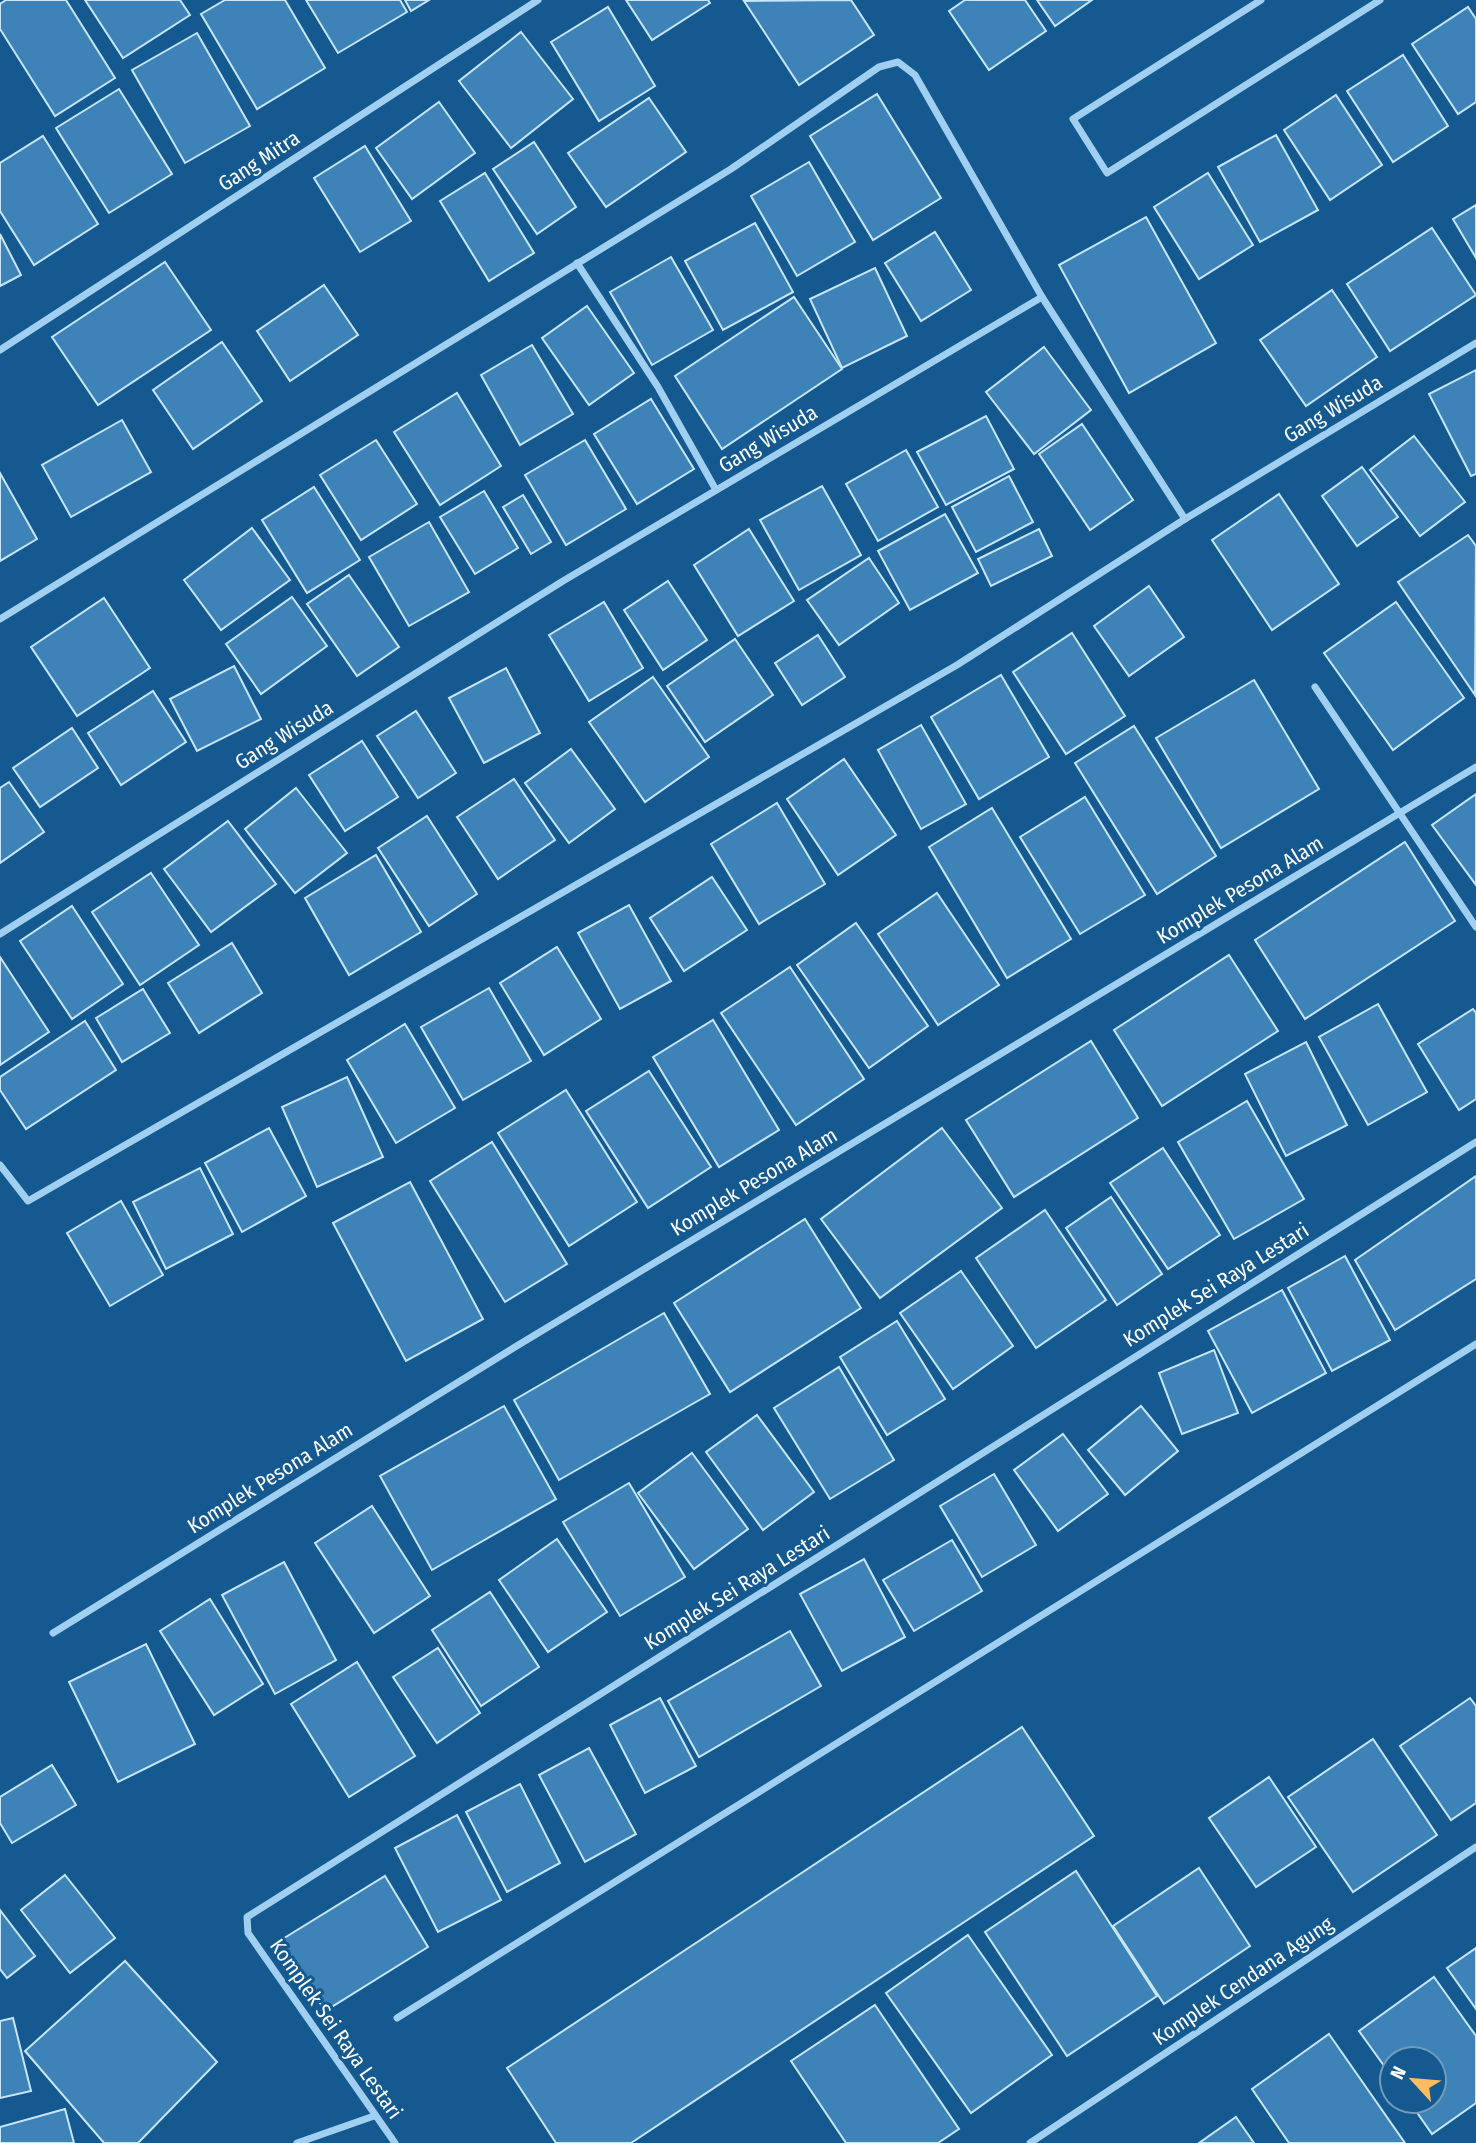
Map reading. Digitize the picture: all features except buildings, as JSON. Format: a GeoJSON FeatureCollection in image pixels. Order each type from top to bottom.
{"type":"FeatureCollection","features":[{"type":"Feature","properties":{"kind":"street","name":"Gang Mitra"},"geometry":{"type":"LineString","coordinates":[[0,350],[538,0]]}},
{"type":"Feature","properties":{"kind":"street"},"geometry":{"type":"LineString","coordinates":[[1261,0],[1073,119],[1107,173],[1380,0]]}},
{"type":"Feature","properties":{"kind":"street"},"geometry":{"type":"LineString","coordinates":[[0,619],[731,169],[879,67],[898,62],[915,75],[1042,297],[1185,519]]}},
{"type":"Feature","properties":{"kind":"street"},"geometry":{"type":"LineString","coordinates":[[577,263],[658,387],[716,490]]}},
{"type":"Feature","properties":{"kind":"street","name":"Gang Wisuda"},"geometry":{"type":"LineString","coordinates":[[0,934],[551,589],[1042,297]]}},
{"type":"Feature","properties":{"kind":"street","name":"Gang Wisuda"},"geometry":{"type":"LineString","coordinates":[[0,1165],[29,1201],[957,665],[1185,519],[1476,343]]}},
{"type":"Feature","properties":{"kind":"street"},"geometry":{"type":"LineString","coordinates":[[1315,687],[1476,927]]}},
{"type":"Feature","properties":{"kind":"street","name":"Komplek Pesona Alam"},"geometry":{"type":"LineString","coordinates":[[53,1633],[527,1339],[1476,767]]}},
{"type":"Feature","properties":{"kind":"street","name":"Komplek Sei Raya Lestari"},"geometry":{"type":"LineString","coordinates":[[395,2143],[247,1933],[247,1917],[1476,1142]]}},
{"type":"Feature","properties":{"kind":"street"},"geometry":{"type":"LineString","coordinates":[[397,2018],[1476,1344]]}},
{"type":"Feature","properties":{"kind":"street","name":"Komplek Cendana Agung"},"geometry":{"type":"LineString","coordinates":[[1030,2143],[1476,1847]]}},
{"type":"Feature","properties":{"kind":"street"},"geometry":{"type":"LineString","coordinates":[[297,2143],[374,2116]]}}]}
